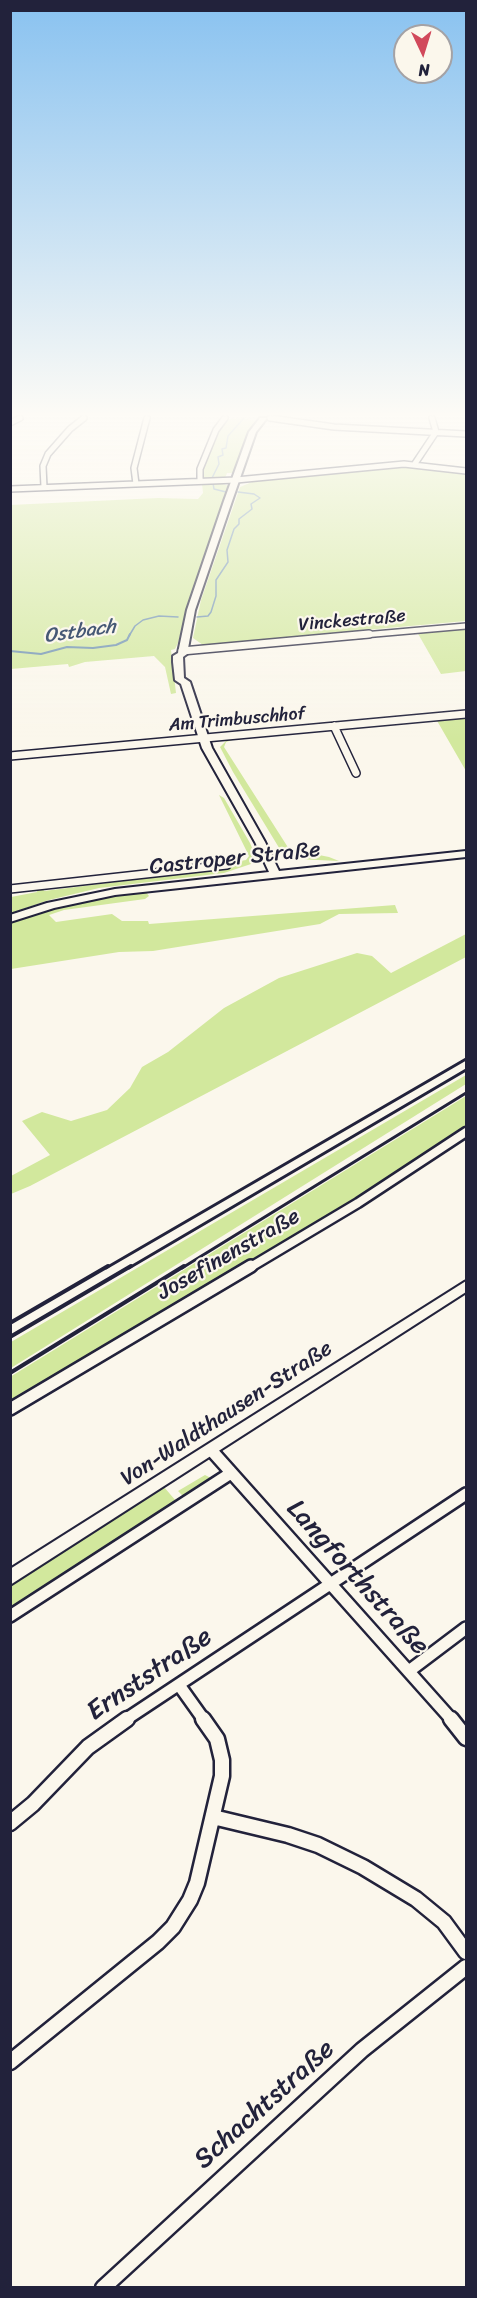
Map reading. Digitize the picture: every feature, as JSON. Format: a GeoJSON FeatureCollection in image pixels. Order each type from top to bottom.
{"type":"FeatureCollection","features":[{"type":"Feature","properties":{"kind":"main road"},"geometry":{"type":"LineString","coordinates":[[220,525],[191,610],[182,651],[178,656],[180,680],[185,682],[203,738],[223,779],[266,855],[280,874]]}},
{"type":"Feature","properties":{"kind":"main road"},"geometry":{"type":"LineString","coordinates":[[260,842],[273,854],[280,874]]}},
{"type":"Feature","properties":{"kind":"main road","name":"Castroper Straße"},"geometry":{"type":"LineString","coordinates":[[10,919],[84,897],[466,854]]}},
{"type":"Feature","properties":{"kind":"main road"},"geometry":{"type":"LineString","coordinates":[[247,877],[260,868],[266,855]]}},
{"type":"Feature","properties":{"kind":"street","name":"Vinckestraße"},"geometry":{"type":"LineString","coordinates":[[182,651],[466,626]]}},
{"type":"Feature","properties":{"kind":"street","name":"Am Trimbuschhof"},"geometry":{"type":"LineString","coordinates":[[10,756],[466,714]]}},
{"type":"Feature","properties":{"kind":"street"},"geometry":{"type":"LineString","coordinates":[[334,726],[356,773]]}},
{"type":"Feature","properties":{"kind":"street"},"geometry":{"type":"LineString","coordinates":[[10,888],[227,865]]}},
{"type":"Feature","properties":{"kind":"street","name":"Josefinenstraße"},"geometry":{"type":"LineString","coordinates":[[10,1409],[358,1203],[466,1132]]}},
{"type":"Feature","properties":{"kind":"street","name":"Von-Waldthausen-Straße"},"geometry":{"type":"LineString","coordinates":[[10,1578],[212,1451],[278,1405],[466,1286]]}},
{"type":"Feature","properties":{"kind":"street","name":"Langforthstraße"},"geometry":{"type":"LineString","coordinates":[[212,1451],[466,1737]]}},
{"type":"Feature","properties":{"kind":"street"},"geometry":{"type":"LineString","coordinates":[[10,1616],[231,1473]]}},
{"type":"Feature","properties":{"kind":"street","name":"Ernststraße"},"geometry":{"type":"LineString","coordinates":[[10,1823],[33,1804],[88,1747],[466,1494]]}},
{"type":"Feature","properties":{"kind":"street"},"geometry":{"type":"LineString","coordinates":[[409,1671],[466,1628]]}},
{"type":"Feature","properties":{"kind":"street"},"geometry":{"type":"LineString","coordinates":[[10,2061],[158,1942],[173,1927],[190,1900],[197,1883],[222,1776],[217,1739],[179,1685]]}},
{"type":"Feature","properties":{"kind":"street"},"geometry":{"type":"LineString","coordinates":[[213,1817],[288,1835],[318,1845],[363,1867],[416,1899],[444,1922],[466,1952]]}},
{"type":"Feature","properties":{"kind":"street","name":"Schachtstraße"},"geometry":{"type":"LineString","coordinates":[[103,2288],[362,2050],[466,1967]]}},
{"type":"Feature","properties":{"kind":"green space"},"geometry":{"type":"Polygon","coordinates":[[[10,525],[215,525],[189,601],[178,643],[175,649],[171,650],[176,693],[171,694],[165,667],[154,656],[85,662],[69,667],[68,664],[11,669],[10,525]]]}},
{"type":"Feature","properties":{"kind":"green space"},"geometry":{"type":"Polygon","coordinates":[[[227,525],[466,525],[466,621],[277,638],[276,641],[203,645],[193,638],[201,600],[227,525]]]}},
{"type":"Feature","properties":{"kind":"green space"},"geometry":{"type":"Polygon","coordinates":[[[466,628],[466,671],[441,674],[417,632],[466,628]]]}},
{"type":"Feature","properties":{"kind":"green space"},"geometry":{"type":"Polygon","coordinates":[[[466,716],[466,771],[436,719],[466,716]]]}},
{"type":"Feature","properties":{"kind":"green space"},"geometry":{"type":"Polygon","coordinates":[[[239,738],[226,742],[224,747],[289,849],[339,861],[296,859],[281,851],[220,747],[226,741],[239,738]]]}},
{"type":"Feature","properties":{"kind":"green space"},"geometry":{"type":"Polygon","coordinates":[[[219,795],[224,798],[250,843],[256,857],[251,864],[224,873],[99,888],[49,900],[11,913],[11,897],[37,892],[37,888],[43,888],[44,891],[124,881],[246,860],[249,856],[219,795]]]}},
{"type":"Feature","properties":{"kind":"green space"},"geometry":{"type":"Polygon","coordinates":[[[146,892],[149,896],[145,899],[64,910],[49,915],[56,922],[112,914],[122,921],[148,921],[149,924],[395,905],[398,913],[339,914],[320,924],[153,951],[119,952],[11,969],[10,923],[50,909],[93,899],[146,892]]]}},
{"type":"Feature","properties":{"kind":"green space"},"geometry":{"type":"Polygon","coordinates":[[[466,934],[466,957],[11,1194],[11,1176],[50,1155],[22,1121],[42,1112],[71,1121],[107,1110],[130,1088],[142,1067],[168,1052],[224,1008],[279,978],[357,953],[372,956],[391,973],[466,934]]]}},
{"type":"Feature","properties":{"kind":"green space"},"geometry":{"type":"Polygon","coordinates":[[[466,1075],[466,1084],[11,1368],[11,1342],[466,1075]]]}},
{"type":"Feature","properties":{"kind":"green space"},"geometry":{"type":"Polygon","coordinates":[[[466,1096],[466,1127],[454,1136],[325,1217],[158,1314],[157,1317],[148,1319],[95,1351],[95,1354],[86,1357],[11,1403],[10,1377],[466,1096]]]}},
{"type":"Feature","properties":{"kind":"green space"},"geometry":{"type":"Polygon","coordinates":[[[205,1475],[213,1479],[11,1611],[11,1586],[164,1487],[176,1501],[183,1496],[178,1491],[205,1475]]]}},
{"type":"Feature","properties":{"kind":"waterway","name":"Ostbach"},"geometry":{"type":"LineString","coordinates":[[197,617],[208,616],[211,612],[216,596],[216,580],[228,562],[227,550],[234,529],[238,525]]}},
{"type":"Feature","properties":{"kind":"waterway","name":"Ostbach"},"geometry":{"type":"LineString","coordinates":[[129,636],[135,626],[143,620],[159,616],[178,617]]}},
{"type":"Feature","properties":{"kind":"waterway","name":"Ostbach"},"geometry":{"type":"LineString","coordinates":[[10,651],[41,654],[67,647],[93,648],[116,645],[127,640],[129,636]]}},
{"type":"Feature","properties":{"kind":"railway"},"geometry":{"type":"LineString","coordinates":[[106,1268],[466,1059]]}},
{"type":"Feature","properties":{"kind":"railway"},"geometry":{"type":"LineString","coordinates":[[129,1268],[466,1070]]}},
{"type":"Feature","properties":{"kind":"railway"},"geometry":{"type":"LineString","coordinates":[[182,1268],[466,1093]]}},
{"type":"Feature","properties":{"kind":"railway"},"geometry":{"type":"LineString","coordinates":[[10,1323],[108,1266]]}},
{"type":"Feature","properties":{"kind":"railway"},"geometry":{"type":"LineString","coordinates":[[10,1337],[131,1266]]}},
{"type":"Feature","properties":{"kind":"railway"},"geometry":{"type":"LineString","coordinates":[[10,1373],[184,1266]]}}]}
